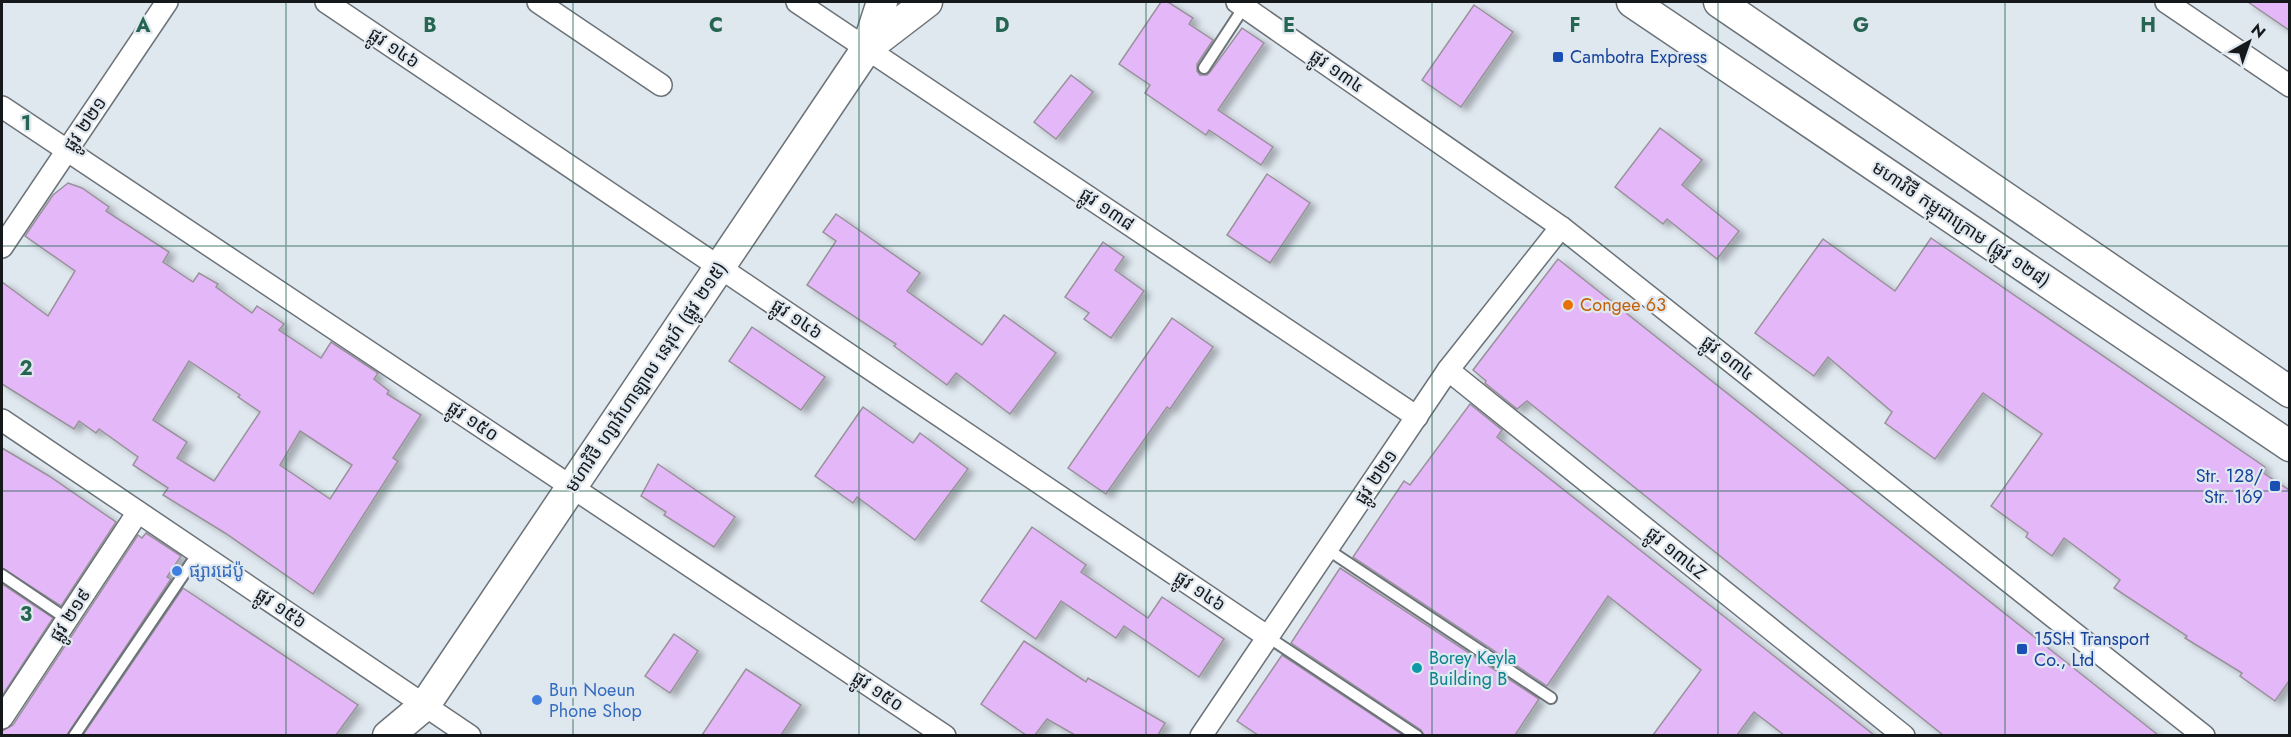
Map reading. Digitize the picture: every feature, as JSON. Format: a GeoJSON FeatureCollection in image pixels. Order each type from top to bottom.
{"type":"FeatureCollection","features":[{"type":"Feature","properties":{"kind":"main road","name":"មហាវិថី ហ្សាវ៉ាហាឡាល នេរុហ៍ (ផ្លូវ ២១៥)"},"geometry":{"type":"LineString","coordinates":[[388,735],[425,705],[572,488],[867,48],[882,2]]}},
{"type":"Feature","properties":{"kind":"main road","name":"មហាវិថី ហ្សាវ៉ាហាឡាល នេរុហ៍ (ផ្លូវ ២១៥)"},"geometry":{"type":"LineString","coordinates":[[867,48],[927,2]]}},
{"type":"Feature","properties":{"kind":"main road","name":"មហាវិថី កម្ពុជាក្រោម (ផ្លូវ ១២៨)"},"geometry":{"type":"LineString","coordinates":[[1632,2],[2289,446]]}},
{"type":"Feature","properties":{"kind":"main road"},"geometry":{"type":"LineString","coordinates":[[1692,42],[1718,2],[2289,392]]}},
{"type":"Feature","properties":{"kind":"main road","name":"មហាវិថី ហ្សាវ៉ាហាឡាល នេរុហ៍ (ផ្លូវ ២១៥)"},"geometry":{"type":"LineString","coordinates":[[418,735],[425,705]]}},
{"type":"Feature","properties":{"kind":"street","name":"ផ្លូវ ២២១"},"geometry":{"type":"LineString","coordinates":[[2,246],[167,2]]}},
{"type":"Feature","properties":{"kind":"street","name":"ផ្លូវ ១៤៦"},"geometry":{"type":"LineString","coordinates":[[326,2],[1268,636]]}},
{"type":"Feature","properties":{"kind":"street"},"geometry":{"type":"LineString","coordinates":[[538,2],[662,85]]}},
{"type":"Feature","properties":{"kind":"street","name":"ផ្លូវ ១៣៨"},"geometry":{"type":"LineString","coordinates":[[797,2],[1417,417]]}},
{"type":"Feature","properties":{"kind":"street"},"geometry":{"type":"LineString","coordinates":[[2166,2],[2289,86]]}},
{"type":"Feature","properties":{"kind":"street","name":"ផ្លូវ ១៣៤"},"geometry":{"type":"LineString","coordinates":[[1240,4],[1561,226],[2204,735]]}},
{"type":"Feature","properties":{"kind":"street","name":"ផ្លូវ ១៥០"},"geometry":{"type":"LineString","coordinates":[[2,107],[945,735]]}},
{"type":"Feature","properties":{"kind":"street","name":"ផ្លូវ ២២១"},"geometry":{"type":"LineString","coordinates":[[1206,734],[1268,636],[1448,370],[1561,226]]}},
{"type":"Feature","properties":{"kind":"street","name":"ផ្លូវ ១៣៤Z"},"geometry":{"type":"LineString","coordinates":[[1448,370],[1904,735]]}},
{"type":"Feature","properties":{"kind":"street","name":"ផ្លូវ ១៥៦"},"geometry":{"type":"LineString","coordinates":[[2,420],[470,735]]}},
{"type":"Feature","properties":{"kind":"street","name":"ផ្លូវ ២១៩"},"geometry":{"type":"LineString","coordinates":[[2,718],[138,512]]}},
{"type":"Feature","properties":{"kind":"lane"},"geometry":{"type":"LineString","coordinates":[[1204,68],[1240,4]]}},
{"type":"Feature","properties":{"kind":"lane"},"geometry":{"type":"LineString","coordinates":[[1327,549],[1551,698]]}},
{"type":"Feature","properties":{"kind":"lane"},"geometry":{"type":"LineString","coordinates":[[74,735],[198,553]]}},
{"type":"Feature","properties":{"kind":"lane"},"geometry":{"type":"LineString","coordinates":[[2,574],[67,619]]}},
{"type":"Feature","properties":{"kind":"lane"},"geometry":{"type":"LineString","coordinates":[[1268,636],[1417,735]]}},
{"type":"Feature","properties":{"kind":"building"},"geometry":{"type":"Polygon","coordinates":[[[1161,2],[1168,2],[1193,18],[1189,24],[1213,40],[1197,64],[1197,71],[1200,75],[1207,75],[1210,72],[1242,28],[1264,43],[1218,110],[1273,147],[1261,165],[1209,130],[1206,135],[1145,93],[1150,85],[1119,64],[1161,2]]]}},
{"type":"Feature","properties":{"kind":"building"},"geometry":{"type":"Polygon","coordinates":[[[2248,2],[2289,2],[2289,30],[2248,2]]]}},
{"type":"Feature","properties":{"kind":"building"},"geometry":{"type":"Polygon","coordinates":[[[1474,5],[1513,32],[1461,107],[1422,80],[1474,5]]]}},
{"type":"Feature","properties":{"kind":"building"},"geometry":{"type":"Polygon","coordinates":[[[1071,75],[1093,92],[1056,139],[1034,122],[1071,75]]]}},
{"type":"Feature","properties":{"kind":"building"},"geometry":{"type":"Polygon","coordinates":[[[1660,128],[1702,160],[1682,185],[1739,231],[1717,259],[1667,219],[1663,224],[1615,187],[1660,128]]]}},
{"type":"Feature","properties":{"kind":"building"},"geometry":{"type":"Polygon","coordinates":[[[1267,174],[1310,203],[1270,263],[1227,235],[1267,174]]]}},
{"type":"Feature","properties":{"kind":"building"},"geometry":{"type":"Polygon","coordinates":[[[68,183],[82,188],[109,207],[106,211],[169,252],[163,262],[193,282],[199,273],[218,284],[216,287],[252,313],[257,306],[284,324],[279,330],[321,358],[331,342],[378,373],[374,379],[389,391],[387,394],[421,415],[393,458],[398,461],[313,594],[225,533],[163,495],[168,488],[133,465],[138,457],[99,429],[96,433],[79,421],[74,429],[2,384],[2,282],[48,316],[75,271],[25,236],[53,195],[68,183]],[[189,361],[153,420],[187,442],[177,458],[214,481],[260,412],[238,397],[240,395],[189,361]],[[300,431],[280,465],[330,499],[352,465],[300,431]]]}},
{"type":"Feature","properties":{"kind":"building"},"geometry":{"type":"Polygon","coordinates":[[[836,214],[920,273],[907,291],[982,345],[1004,315],[1056,353],[1010,414],[956,373],[947,385],[894,346],[896,344],[807,285],[836,241],[823,232],[836,214]]]}},
{"type":"Feature","properties":{"kind":"building"},"geometry":{"type":"Polygon","coordinates":[[[1931,238],[2265,467],[2262,472],[2289,490],[2289,681],[2275,701],[2240,676],[2242,673],[2185,638],[2187,636],[2114,588],[2120,580],[2064,538],[2052,556],[2026,537],[2028,533],[1991,506],[2042,434],[1983,393],[1935,459],[1885,423],[1892,412],[1828,357],[1814,376],[1755,333],[1823,239],[1895,291],[1931,238]]]}},
{"type":"Feature","properties":{"kind":"building"},"geometry":{"type":"Polygon","coordinates":[[[1103,242],[1124,257],[1115,270],[1144,291],[1111,338],[1084,319],[1089,313],[1065,297],[1103,242]]]}},
{"type":"Feature","properties":{"kind":"building"},"geometry":{"type":"Polygon","coordinates":[[[1558,259],[2158,735],[1943,735],[1527,401],[1517,409],[1473,370],[1558,259]]]}},
{"type":"Feature","properties":{"kind":"building"},"geometry":{"type":"Polygon","coordinates":[[[1172,318],[1213,347],[1170,409],[1167,407],[1106,494],[1068,468],[1172,318]]]}},
{"type":"Feature","properties":{"kind":"building"},"geometry":{"type":"Polygon","coordinates":[[[752,327],[825,377],[801,410],[729,361],[752,327]]]}},
{"type":"Feature","properties":{"kind":"building"},"geometry":{"type":"Polygon","coordinates":[[[1470,404],[1502,430],[1497,437],[1874,735],[1784,735],[1754,712],[1737,735],[1653,735],[1701,670],[1608,596],[1547,686],[1353,557],[1404,481],[1410,485],[1470,404]]]}},
{"type":"Feature","properties":{"kind":"building"},"geometry":{"type":"Polygon","coordinates":[[[863,407],[913,443],[920,433],[968,469],[915,540],[857,497],[853,503],[815,476],[863,407]]]}},
{"type":"Feature","properties":{"kind":"building"},"geometry":{"type":"Polygon","coordinates":[[[2,448],[49,476],[116,522],[61,606],[2,568],[2,448]]]}},
{"type":"Feature","properties":{"kind":"building"},"geometry":{"type":"Polygon","coordinates":[[[658,464],[735,517],[714,547],[664,515],[666,512],[641,496],[658,464]]]}},
{"type":"Feature","properties":{"kind":"building"},"geometry":{"type":"Polygon","coordinates":[[[1032,527],[1086,565],[1081,572],[1148,618],[1162,597],[1224,639],[1199,677],[1124,626],[1116,638],[1061,601],[1036,639],[981,601],[1032,527]]]}},
{"type":"Feature","properties":{"kind":"building"},"geometry":{"type":"Polygon","coordinates":[[[146,533],[181,556],[167,577],[171,579],[67,735],[2,735],[2,731],[13,725],[138,535],[142,538],[146,533]]]}},
{"type":"Feature","properties":{"kind":"building","name":"Borey Keyla Building B"},"geometry":{"type":"Polygon","coordinates":[[[1340,568],[1539,699],[1515,735],[1424,735],[1421,730],[1291,643],[1340,568]]]}},
{"type":"Feature","properties":{"kind":"building"},"geometry":{"type":"Polygon","coordinates":[[[2,584],[53,618],[2,696],[2,584]]]}},
{"type":"Feature","properties":{"kind":"building"},"geometry":{"type":"Polygon","coordinates":[[[183,588],[358,705],[336,735],[83,735],[183,588]]]}},
{"type":"Feature","properties":{"kind":"building"},"geometry":{"type":"Polygon","coordinates":[[[674,634],[698,651],[670,693],[645,676],[674,634]]]}},
{"type":"Feature","properties":{"kind":"building"},"geometry":{"type":"Polygon","coordinates":[[[1024,641],[1086,682],[1088,678],[1165,723],[1158,735],[1075,735],[1047,719],[1035,735],[1026,735],[981,704],[1024,641]]]}},
{"type":"Feature","properties":{"kind":"building"},"geometry":{"type":"Polygon","coordinates":[[[1282,655],[1403,735],[1258,735],[1237,721],[1282,655]]]}},
{"type":"Feature","properties":{"kind":"building"},"geometry":{"type":"Polygon","coordinates":[[[746,669],[801,705],[781,735],[702,735],[746,669]]]}},
{"type":"Feature","properties":{"kind":"place","name":"Cambotra Express"},"geometry":{"type":"Point","coordinates":[1558,57]}},
{"type":"Feature","properties":{"kind":"place","name":"Congee 63"},"geometry":{"type":"Point","coordinates":[1568,305]}},
{"type":"Feature","properties":{"kind":"place","name":"Str. 128/ Str. 169"},"geometry":{"type":"Point","coordinates":[2275,486]}},
{"type":"Feature","properties":{"kind":"place","name":"ផ្សារដេប៉ូ"},"geometry":{"type":"Point","coordinates":[177,571]}},
{"type":"Feature","properties":{"kind":"place","name":"15SH Transport Co., Ltd"},"geometry":{"type":"Point","coordinates":[2022,649]}},
{"type":"Feature","properties":{"kind":"place","name":"Borey Keyla Building B"},"geometry":{"type":"Point","coordinates":[1417,668]}},
{"type":"Feature","properties":{"kind":"place","name":"Bun Noeun Phone Shop"},"geometry":{"type":"Point","coordinates":[537,700]}}]}
